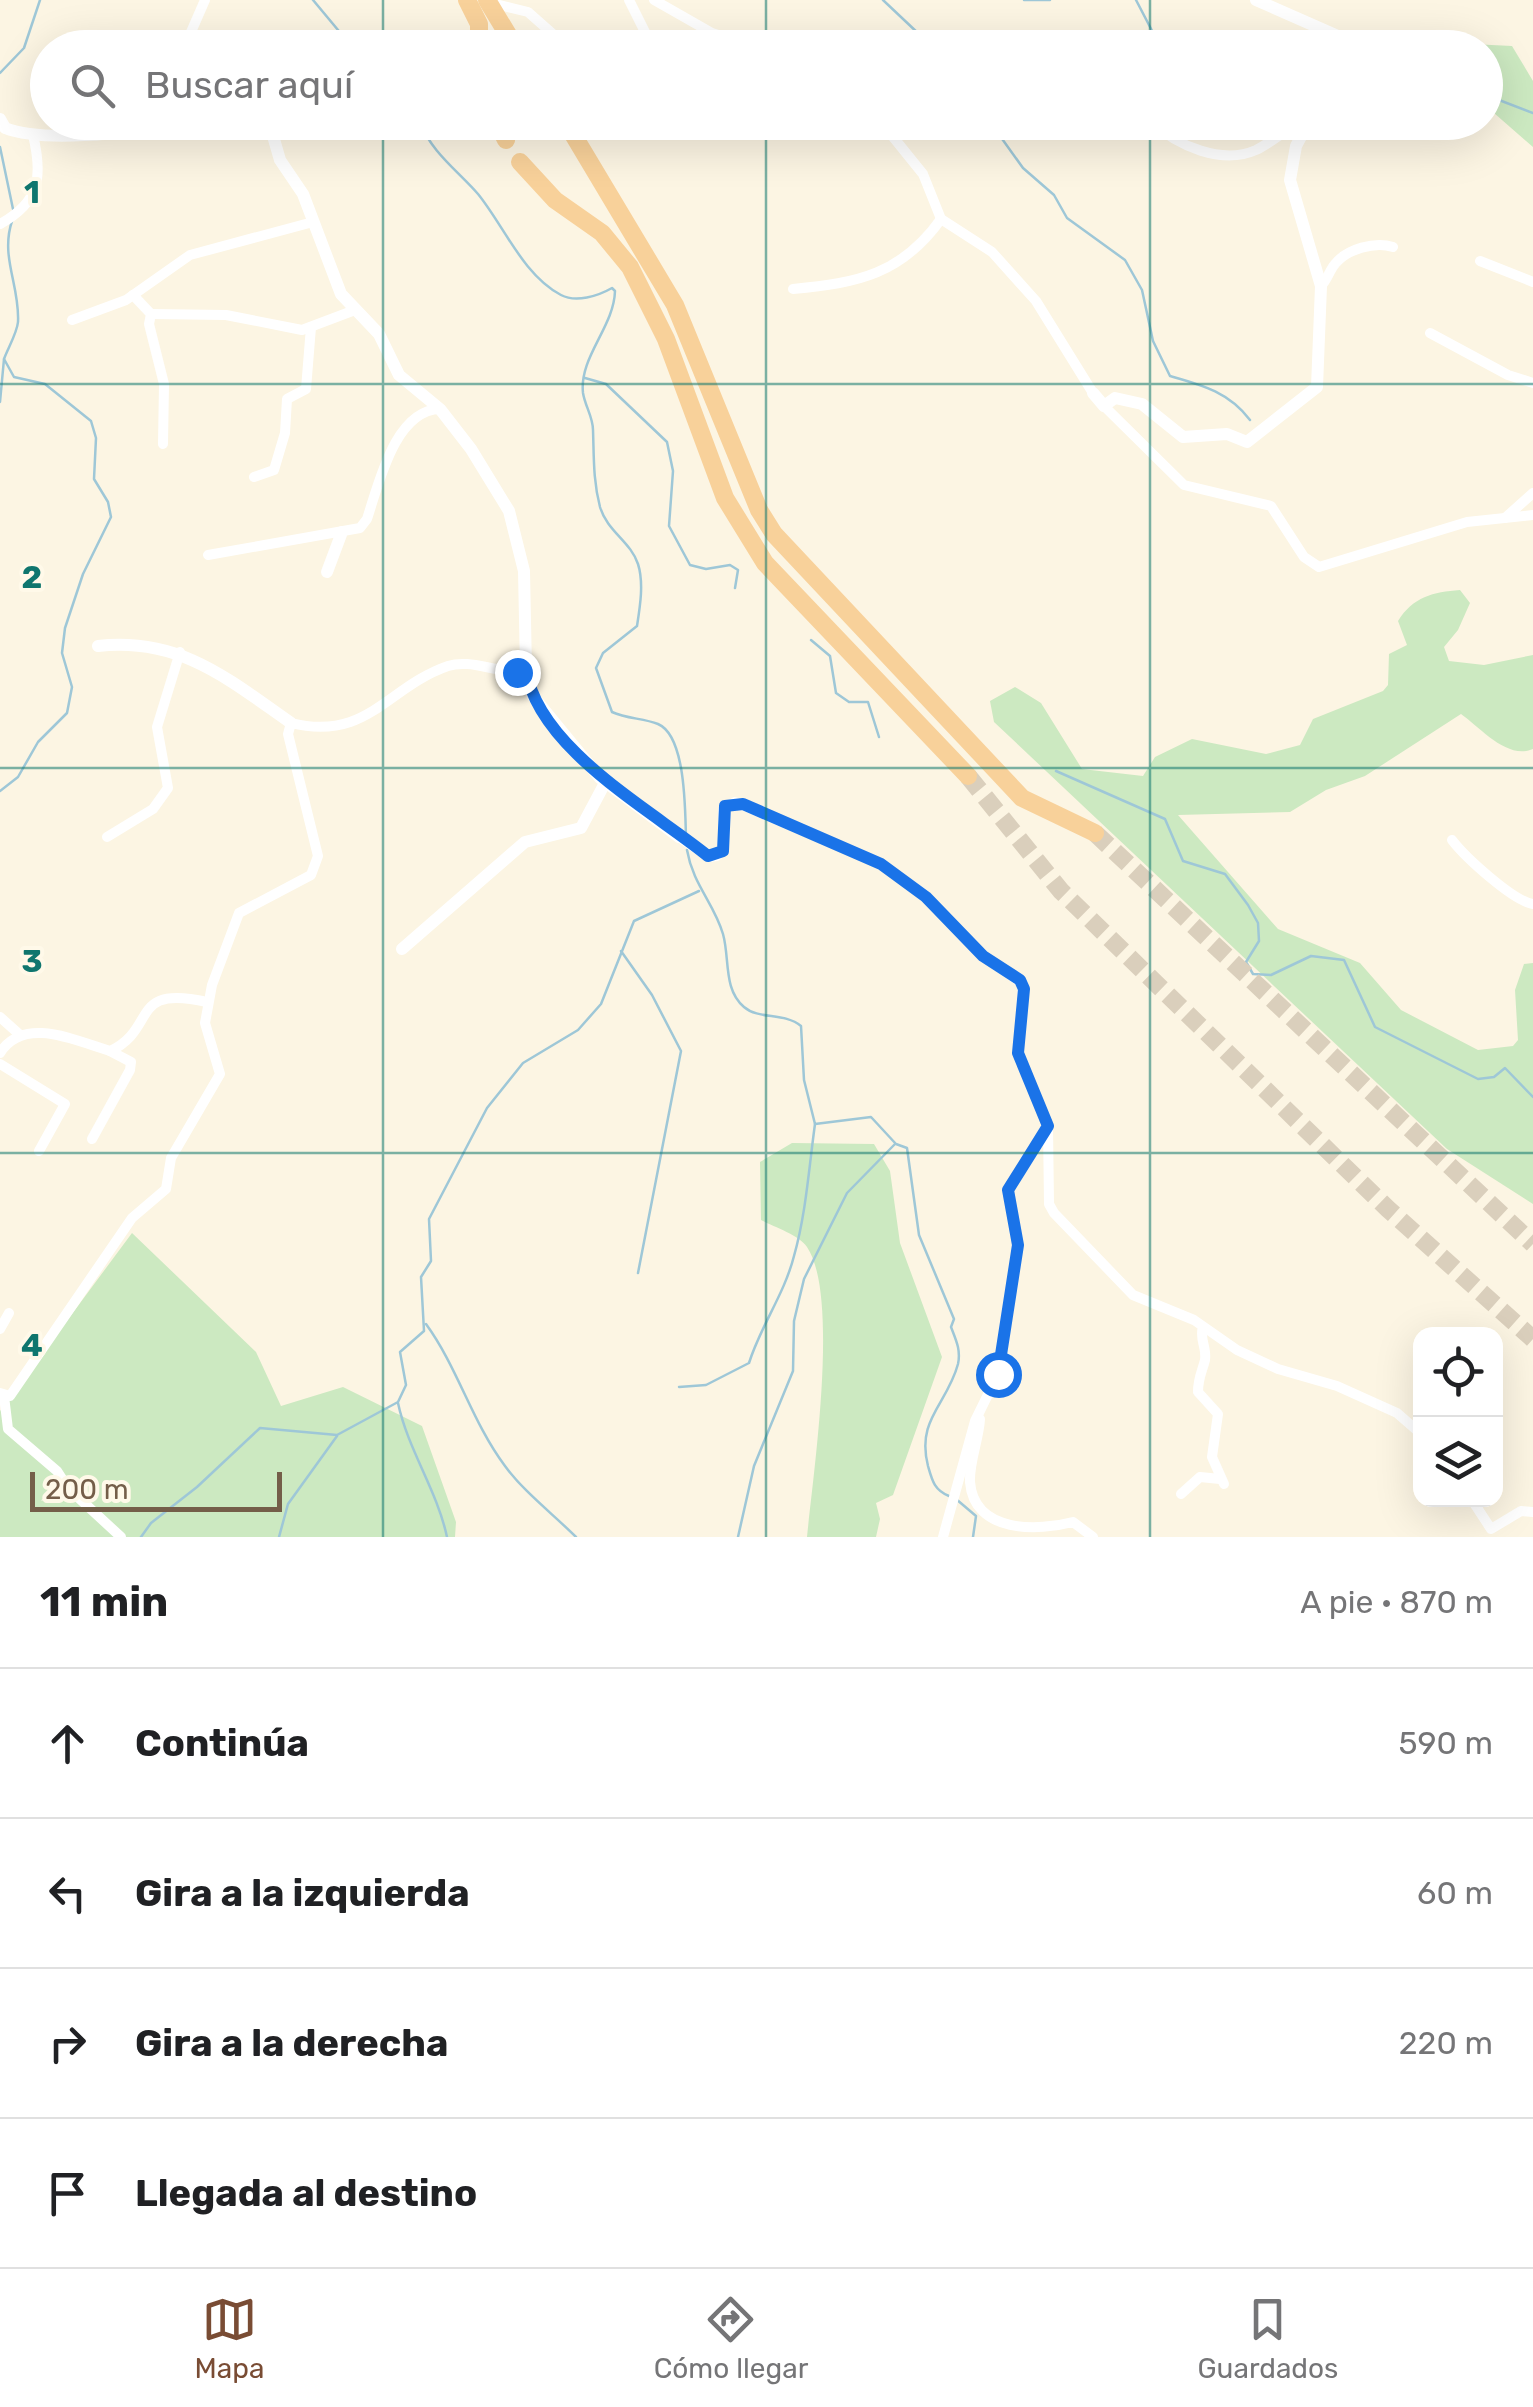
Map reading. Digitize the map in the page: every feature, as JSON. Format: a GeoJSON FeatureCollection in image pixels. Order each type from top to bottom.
{"type":"FeatureCollection","features":[{"type":"Feature","properties":{"kind":"highway"},"geometry":{"type":"LineString","coordinates":[[470,0],[479,30]]}},
{"type":"Feature","properties":{"kind":"highway"},"geometry":{"type":"LineString","coordinates":[[490,4],[505,30]]}},
{"type":"Feature","properties":{"kind":"highway"},"geometry":{"type":"LineString","coordinates":[[575,140],[676,305],[758,510],[774,534],[1022,798],[1094,833]]}},
{"type":"Feature","properties":{"kind":"highway"},"geometry":{"type":"LineString","coordinates":[[520,162],[555,200],[602,233],[630,267],[666,339],[725,498],[765,564],[968,776]]}},
{"type":"Feature","properties":{"kind":"street"},"geometry":{"type":"LineString","coordinates":[[192,30],[204,0]]}},
{"type":"Feature","properties":{"kind":"street"},"geometry":{"type":"LineString","coordinates":[[470,0],[528,12],[548,30]]}},
{"type":"Feature","properties":{"kind":"street"},"geometry":{"type":"LineString","coordinates":[[629,0],[644,30]]}},
{"type":"Feature","properties":{"kind":"street"},"geometry":{"type":"LineString","coordinates":[[654,0],[706,30]]}},
{"type":"Feature","properties":{"kind":"street"},"geometry":{"type":"LineString","coordinates":[[1256,0],[1324,30]]}},
{"type":"Feature","properties":{"kind":"street"},"geometry":{"type":"LineString","coordinates":[[0,119],[5,128],[30,134]]}},
{"type":"Feature","properties":{"kind":"street"},"geometry":{"type":"LineString","coordinates":[[0,224],[14,216],[38,188],[33,140]]}},
{"type":"Feature","properties":{"kind":"street"},"geometry":{"type":"LineString","coordinates":[[274,140],[280,160],[303,194],[341,294],[382,337],[399,375],[440,409],[472,449],[509,511],[524,571],[530,690],[605,783],[708,856],[720,854],[723,810],[736,802],[872,860],[921,892],[983,956],[1022,984],[1018,1053],[1048,1126],[1051,1210],[1130,1292],[1203,1326],[1278,1368],[1336,1386],[1397,1413],[1413,1426]]}},
{"type":"Feature","properties":{"kind":"street"},"geometry":{"type":"LineString","coordinates":[[896,140],[923,174],[941,219],[992,252],[1036,301],[1104,406],[1184,484],[1272,506],[1304,557],[1319,568],[1467,522],[1533,515]]}},
{"type":"Feature","properties":{"kind":"street"},"geometry":{"type":"LineString","coordinates":[[1180,140],[1195,150],[1238,154],[1251,152],[1271,140]]}},
{"type":"Feature","properties":{"kind":"street"},"geometry":{"type":"LineString","coordinates":[[1104,406],[1115,398],[1142,404],[1188,439],[1222,434],[1253,441],[1319,382],[1316,326],[1321,286],[1290,180],[1299,140]]}},
{"type":"Feature","properties":{"kind":"street"},"geometry":{"type":"LineString","coordinates":[[793,289],[828,286],[907,260],[941,219]]}},
{"type":"Feature","properties":{"kind":"street"},"geometry":{"type":"LineString","coordinates":[[72,320],[133,296],[190,255],[313,222]]}},
{"type":"Feature","properties":{"kind":"street"},"geometry":{"type":"LineString","coordinates":[[1321,286],[1335,263],[1356,250],[1382,244],[1392,247]]}},
{"type":"Feature","properties":{"kind":"street"},"geometry":{"type":"LineString","coordinates":[[1480,261],[1533,282]]}},
{"type":"Feature","properties":{"kind":"street"},"geometry":{"type":"LineString","coordinates":[[133,296],[151,314],[226,315],[291,330],[312,327],[355,310]]}},
{"type":"Feature","properties":{"kind":"street"},"geometry":{"type":"LineString","coordinates":[[151,314],[149,324],[164,384],[162,444]]}},
{"type":"Feature","properties":{"kind":"street"},"geometry":{"type":"LineString","coordinates":[[254,477],[274,470],[285,432],[287,399],[306,389],[312,327]]}},
{"type":"Feature","properties":{"kind":"street"},"geometry":{"type":"LineString","coordinates":[[1430,333],[1508,375],[1533,383]]}},
{"type":"Feature","properties":{"kind":"street"},"geometry":{"type":"LineString","coordinates":[[208,555],[356,530],[367,519],[398,436],[417,414],[440,409]]}},
{"type":"Feature","properties":{"kind":"street"},"geometry":{"type":"LineString","coordinates":[[1504,518],[1533,493]]}},
{"type":"Feature","properties":{"kind":"street"},"geometry":{"type":"LineString","coordinates":[[327,572],[342,532]]}},
{"type":"Feature","properties":{"kind":"street"},"geometry":{"type":"LineString","coordinates":[[98,646],[124,643],[180,652],[291,722],[317,728],[347,724],[450,666],[510,673],[526,669]]}},
{"type":"Feature","properties":{"kind":"street"},"geometry":{"type":"LineString","coordinates":[[107,837],[159,803],[168,788],[156,727],[180,652]]}},
{"type":"Feature","properties":{"kind":"street"},"geometry":{"type":"LineString","coordinates":[[120,1537],[68,1488],[58,1471],[8,1429],[2,1394],[10,1396],[132,1218],[166,1190],[171,1158],[220,1074],[205,1031],[207,1002],[240,911],[311,875],[317,868],[318,856],[288,734],[291,722]]}},
{"type":"Feature","properties":{"kind":"street"},"geometry":{"type":"LineString","coordinates":[[402,949],[525,842],[581,828],[605,783]]}},
{"type":"Feature","properties":{"kind":"street"},"geometry":{"type":"LineString","coordinates":[[1452,840],[1466,858],[1519,899],[1533,904]]}},
{"type":"Feature","properties":{"kind":"street"},"geometry":{"type":"LineString","coordinates":[[110,1052],[156,1001],[177,996],[207,1002]]}},
{"type":"Feature","properties":{"kind":"street"},"geometry":{"type":"LineString","coordinates":[[0,1017],[19,1034],[48,1034],[131,1062],[92,1139]]}},
{"type":"Feature","properties":{"kind":"street"},"geometry":{"type":"LineString","coordinates":[[0,1053],[19,1034]]}},
{"type":"Feature","properties":{"kind":"street"},"geometry":{"type":"LineString","coordinates":[[0,1064],[66,1104],[39,1151]]}},
{"type":"Feature","properties":{"kind":"street"},"geometry":{"type":"LineString","coordinates":[[942,1537],[974,1420],[999,1372],[1017,1254],[1008,1190],[1048,1126]]}},
{"type":"Feature","properties":{"kind":"street"},"geometry":{"type":"LineString","coordinates":[[0,1329],[9,1313]]}},
{"type":"Feature","properties":{"kind":"street"},"geometry":{"type":"LineString","coordinates":[[1181,1494],[1200,1478],[1222,1481],[1212,1456],[1218,1414],[1198,1392],[1198,1375],[1205,1358],[1200,1336],[1203,1326]]}},
{"type":"Feature","properties":{"kind":"street"},"geometry":{"type":"LineString","coordinates":[[981,1403],[970,1482],[988,1512],[1023,1531],[1073,1522],[1093,1537]]}},
{"type":"Feature","properties":{"kind":"street"},"geometry":{"type":"LineString","coordinates":[[1476,1507],[1493,1533],[1521,1512],[1533,1512]]}},
{"type":"Feature","properties":{"kind":"green space"},"geometry":{"type":"Polygon","coordinates":[[[1503,46],[1512,46],[1533,81],[1533,147],[1503,121],[1503,46]]]}},
{"type":"Feature","properties":{"kind":"green space"},"geometry":{"type":"Polygon","coordinates":[[[1460,590],[1470,603],[1458,630],[1444,647],[1449,661],[1484,665],[1533,655],[1533,749],[1523,751],[1504,746],[1461,714],[1365,776],[1326,790],[1290,812],[1178,815],[1278,929],[1360,963],[1401,1010],[1478,1050],[1513,1046],[1518,1040],[1515,990],[1524,964],[1533,963],[1533,1204],[1447,1149],[994,722],[990,701],[1015,687],[1041,703],[1082,769],[1143,776],[1155,757],[1192,739],[1266,754],[1300,745],[1313,719],[1383,691],[1388,685],[1389,654],[1407,645],[1398,621],[1404,613],[1425,597],[1460,590]]]}},
{"type":"Feature","properties":{"kind":"green space"},"geometry":{"type":"Polygon","coordinates":[[[792,1143],[874,1144],[890,1171],[900,1243],[942,1357],[893,1495],[876,1503],[880,1519],[876,1537],[807,1537],[822,1387],[822,1304],[817,1271],[807,1247],[761,1220],[760,1162],[792,1143]]]}},
{"type":"Feature","properties":{"kind":"green space"},"geometry":{"type":"Polygon","coordinates":[[[132,1233],[256,1352],[281,1406],[343,1387],[422,1426],[456,1522],[455,1537],[0,1537],[0,1411],[132,1233]]]}},
{"type":"Feature","properties":{"kind":"waterway"},"geometry":{"type":"LineString","coordinates":[[0,73],[24,48],[40,0]]}},
{"type":"Feature","properties":{"kind":"waterway"},"geometry":{"type":"LineString","coordinates":[[313,0],[338,30]]}},
{"type":"Feature","properties":{"kind":"waterway"},"geometry":{"type":"LineString","coordinates":[[883,0],[915,30]]}},
{"type":"Feature","properties":{"kind":"waterway"},"geometry":{"type":"LineString","coordinates":[[1024,0],[1050,0]]}},
{"type":"Feature","properties":{"kind":"waterway"},"geometry":{"type":"LineString","coordinates":[[1136,0],[1152,30]]}},
{"type":"Feature","properties":{"kind":"waterway"},"geometry":{"type":"LineString","coordinates":[[1503,102],[1533,113]]}},
{"type":"Feature","properties":{"kind":"waterway"},"geometry":{"type":"LineString","coordinates":[[430,140],[478,194],[525,263],[548,286],[573,298],[594,296],[612,288],[615,291],[609,317],[586,367],[583,393],[593,425],[600,507],[635,556],[641,595],[637,626],[603,653],[596,668],[612,712],[658,724],[674,743],[682,775],[686,837]]}},
{"type":"Feature","properties":{"kind":"waterway"},"geometry":{"type":"LineString","coordinates":[[1003,140],[1023,168],[1054,195],[1067,218],[1125,260],[1142,290],[1153,341],[1170,376],[1224,396],[1250,420]]}},
{"type":"Feature","properties":{"kind":"waterway"},"geometry":{"type":"LineString","coordinates":[[0,147],[13,209]]}},
{"type":"Feature","properties":{"kind":"waterway"},"geometry":{"type":"LineString","coordinates":[[0,791],[18,777],[38,742],[67,713],[72,687],[62,653],[65,628],[83,574],[111,517],[108,502],[94,479],[96,438],[91,421],[45,384],[14,377],[4,359],[18,322],[8,247],[12,221]]}},
{"type":"Feature","properties":{"kind":"waterway"},"geometry":{"type":"LineString","coordinates":[[0,402],[4,359]]}},
{"type":"Feature","properties":{"kind":"waterway"},"geometry":{"type":"LineString","coordinates":[[585,378],[606,384],[667,442],[673,471],[669,526],[690,565],[706,569],[730,565],[738,570],[735,588]]}},
{"type":"Feature","properties":{"kind":"waterway"},"geometry":{"type":"LineString","coordinates":[[811,640],[830,656],[836,693],[849,702],[868,702],[879,737]]}},
{"type":"Feature","properties":{"kind":"waterway"},"geometry":{"type":"LineString","coordinates":[[1056,771],[1165,819],[1183,861],[1225,874],[1258,923],[1259,941],[1246,962],[1253,974],[1271,975],[1311,956],[1344,960],[1375,1027],[1478,1079],[1494,1077],[1505,1068],[1533,1097]]}},
{"type":"Feature","properties":{"kind":"waterway"},"geometry":{"type":"LineString","coordinates":[[687,850],[694,874],[723,934],[730,983],[737,1000],[750,1011],[801,1026],[804,1080],[815,1124],[871,1117],[896,1144],[907,1148],[919,1235],[954,1319],[951,1327],[958,1350],[958,1364],[929,1424],[925,1450],[932,1480],[949,1496]]}},
{"type":"Feature","properties":{"kind":"waterway"},"geometry":{"type":"LineString","coordinates":[[141,1537],[151,1523],[197,1487],[260,1428],[337,1435],[398,1402],[406,1385],[400,1352],[424,1331],[421,1277],[431,1261],[429,1219],[487,1108],[523,1063],[578,1030],[601,1004],[634,921],[699,891]]}},
{"type":"Feature","properties":{"kind":"waterway"},"geometry":{"type":"LineString","coordinates":[[621,951],[652,995],[681,1051],[638,1273]]}},
{"type":"Feature","properties":{"kind":"waterway"},"geometry":{"type":"LineString","coordinates":[[679,1387],[706,1385],[749,1363],[794,1256],[815,1124]]}},
{"type":"Feature","properties":{"kind":"waterway"},"geometry":{"type":"LineString","coordinates":[[738,1537],[754,1466],[793,1371],[794,1321],[804,1279],[847,1193],[895,1144]]}},
{"type":"Feature","properties":{"kind":"waterway"},"geometry":{"type":"LineString","coordinates":[[426,1324],[493,1449],[530,1494],[576,1537]]}},
{"type":"Feature","properties":{"kind":"waterway"},"geometry":{"type":"LineString","coordinates":[[398,1403],[447,1537]]}},
{"type":"Feature","properties":{"kind":"waterway"},"geometry":{"type":"LineString","coordinates":[[279,1537],[288,1504],[337,1436]]}},
{"type":"Feature","properties":{"kind":"waterway"},"geometry":{"type":"LineString","coordinates":[[956,1499],[976,1516],[973,1537]]}},
{"type":"Feature","properties":{"kind":"tunnel"},"geometry":{"type":"LineString","coordinates":[[968,776],[1061,891],[1388,1209],[1533,1339]]}},
{"type":"Feature","properties":{"kind":"tunnel"},"geometry":{"type":"LineString","coordinates":[[1095,833],[1533,1244]]}},
{"type":"Feature","properties":{"kind":"route"},"geometry":{"type":"LineString","coordinates":[[517,672],[526,669],[530,690],[541,708],[592,771],[708,856],[714,858],[723,851],[725,806],[743,804],[881,864],[926,897],[983,956],[1020,980],[1024,989],[1018,1053],[1048,1126],[1030,1162],[1008,1190],[1018,1245],[998,1374]]}}]}
